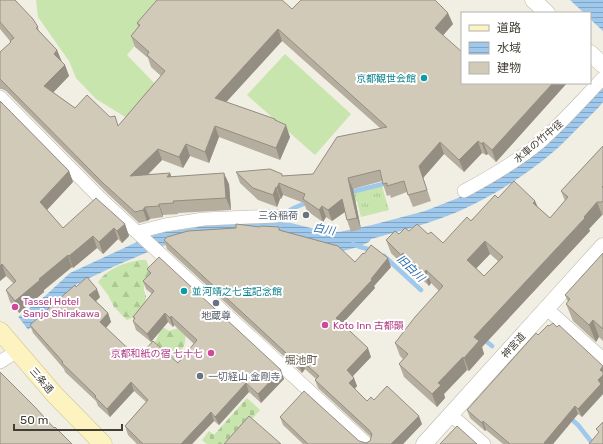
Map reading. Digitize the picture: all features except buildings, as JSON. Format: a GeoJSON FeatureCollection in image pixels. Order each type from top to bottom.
{"type":"FeatureCollection","features":[{"type":"Feature","properties":{"kind":"main road","name":"三条通"},"geometry":{"type":"LineString","coordinates":[[0,331],[55,395],[102,444]]}},
{"type":"Feature","properties":{"kind":"street"},"geometry":{"type":"LineString","coordinates":[[533,0],[546,12]]}},
{"type":"Feature","properties":{"kind":"street"},"geometry":{"type":"LineString","coordinates":[[591,55],[602,74]]}},
{"type":"Feature","properties":{"kind":"street","name":"水車の竹中径"},"geometry":{"type":"LineString","coordinates":[[464,191],[508,166],[540,142],[568,116],[602,74]]}},
{"type":"Feature","properties":{"kind":"street"},"geometry":{"type":"LineString","coordinates":[[0,97],[97,195],[367,444]]}},
{"type":"Feature","properties":{"kind":"street"},"geometry":{"type":"LineString","coordinates":[[140,235],[165,224],[204,219],[276,216]]}},
{"type":"Feature","properties":{"kind":"street","name":"神宮道"},"geometry":{"type":"LineString","coordinates":[[424,444],[603,246]]}},
{"type":"Feature","properties":{"kind":"street"},"geometry":{"type":"LineString","coordinates":[[546,308],[603,359]]}},
{"type":"Feature","properties":{"kind":"street"},"geometry":{"type":"LineString","coordinates":[[0,362],[14,348]]}},
{"type":"Feature","properties":{"kind":"street"},"geometry":{"type":"LineString","coordinates":[[450,414],[484,444]]}},
{"type":"Feature","properties":{"kind":"green space"},"geometry":{"type":"Polygon","coordinates":[[[36,0],[169,0],[127,55],[158,87],[127,118],[96,99],[76,78],[69,61],[38,17],[36,0]]]}},
{"type":"Feature","properties":{"kind":"green space"},"geometry":{"type":"Polygon","coordinates":[[[285,54],[351,114],[315,155],[247,95],[285,54]]]}},
{"type":"Feature","properties":{"kind":"green space"},"geometry":{"type":"Polygon","coordinates":[[[382,186],[389,210],[361,217],[357,201],[352,202],[351,194],[382,186]]]}},
{"type":"Feature","properties":{"kind":"green space"},"geometry":{"type":"Polygon","coordinates":[[[140,260],[146,260],[149,270],[144,286],[146,300],[137,314],[127,320],[114,307],[108,295],[98,282],[111,270],[140,260]]]}},
{"type":"Feature","properties":{"kind":"green space"},"geometry":{"type":"Polygon","coordinates":[[[158,324],[169,331],[184,324],[186,335],[183,349],[172,361],[154,344],[159,334],[154,329],[158,324]]]}},
{"type":"Feature","properties":{"kind":"green space"},"geometry":{"type":"Polygon","coordinates":[[[247,398],[260,410],[229,444],[207,444],[202,440],[209,431],[214,435],[247,398]]]}},
{"type":"Feature","properties":{"kind":"water"},"geometry":{"type":"Polygon","coordinates":[[[570,0],[603,0],[603,31],[591,20],[591,12],[583,12],[570,0]]]}},
{"type":"Feature","properties":{"kind":"water"},"geometry":{"type":"Polygon","coordinates":[[[603,84],[603,102],[599,107],[560,146],[535,167],[492,195],[462,210],[428,223],[371,239],[369,242],[358,247],[339,252],[179,242],[158,247],[148,237],[160,233],[204,226],[270,222],[291,223],[319,230],[339,232],[425,211],[458,198],[487,184],[603,84]]]}},
{"type":"Feature","properties":{"kind":"water"},"geometry":{"type":"Polygon","coordinates":[[[137,242],[148,252],[77,284],[29,329],[0,353],[0,331],[45,296],[70,273],[137,242]]]}},
{"type":"Feature","properties":{"kind":"pier"},"geometry":{"type":"Polygon","coordinates":[[[17,315],[29,331],[0,355],[0,329],[17,315]]]}},
{"type":"Feature","properties":{"kind":"waterway"},"geometry":{"type":"LineString","coordinates":[[347,193],[383,184]]}},
{"type":"Feature","properties":{"kind":"waterway"},"geometry":{"type":"LineString","coordinates":[[278,227],[280,221],[286,213],[309,202]]}},
{"type":"Feature","properties":{"kind":"waterway","name":"旧白川"},"geometry":{"type":"LineString","coordinates":[[353,244],[374,251]]}},
{"type":"Feature","properties":{"kind":"waterway","name":"旧白川"},"geometry":{"type":"LineString","coordinates":[[384,256],[421,290]]}},
{"type":"Feature","properties":{"kind":"waterway","name":"旧白川"},"geometry":{"type":"LineString","coordinates":[[482,338],[492,346]]}},
{"type":"Feature","properties":{"kind":"waterway","name":"旧白川"},"geometry":{"type":"LineString","coordinates":[[569,417],[578,425],[593,444]]}},
{"type":"Feature","properties":{"kind":"place","name":"京都観世会館"},"geometry":{"type":"Point","coordinates":[424,78]}},
{"type":"Feature","properties":{"kind":"place","name":"三谷稲荷"},"geometry":{"type":"Point","coordinates":[306,215]}},
{"type":"Feature","properties":{"kind":"place","name":"並河靖之七宝記念館"},"geometry":{"type":"Point","coordinates":[184,291]}},
{"type":"Feature","properties":{"kind":"place","name":"地蔵尊"},"geometry":{"type":"Point","coordinates":[216,303]}},
{"type":"Feature","properties":{"kind":"place","name":"Tassel Hotel Sanjo Shirakawa"},"geometry":{"type":"Point","coordinates":[15,307]}},
{"type":"Feature","properties":{"kind":"place","name":"Koto Inn 古都韻"},"geometry":{"type":"Point","coordinates":[325,325]}},
{"type":"Feature","properties":{"kind":"place","name":"京都和紙の宿 七十七"},"geometry":{"type":"Point","coordinates":[211,353]}},
{"type":"Feature","properties":{"kind":"place","name":"一切経山 金剛寺"},"geometry":{"type":"Point","coordinates":[200,376]}},
{"type":"Feature","properties":{"kind":"district","name":"堀池町"},"geometry":{"type":"Point","coordinates":[301,360]}},
{"type":"Feature","properties":{"kind":"water label","name":"白川"},"geometry":{"type":"Point","coordinates":[324,229]}}]}
